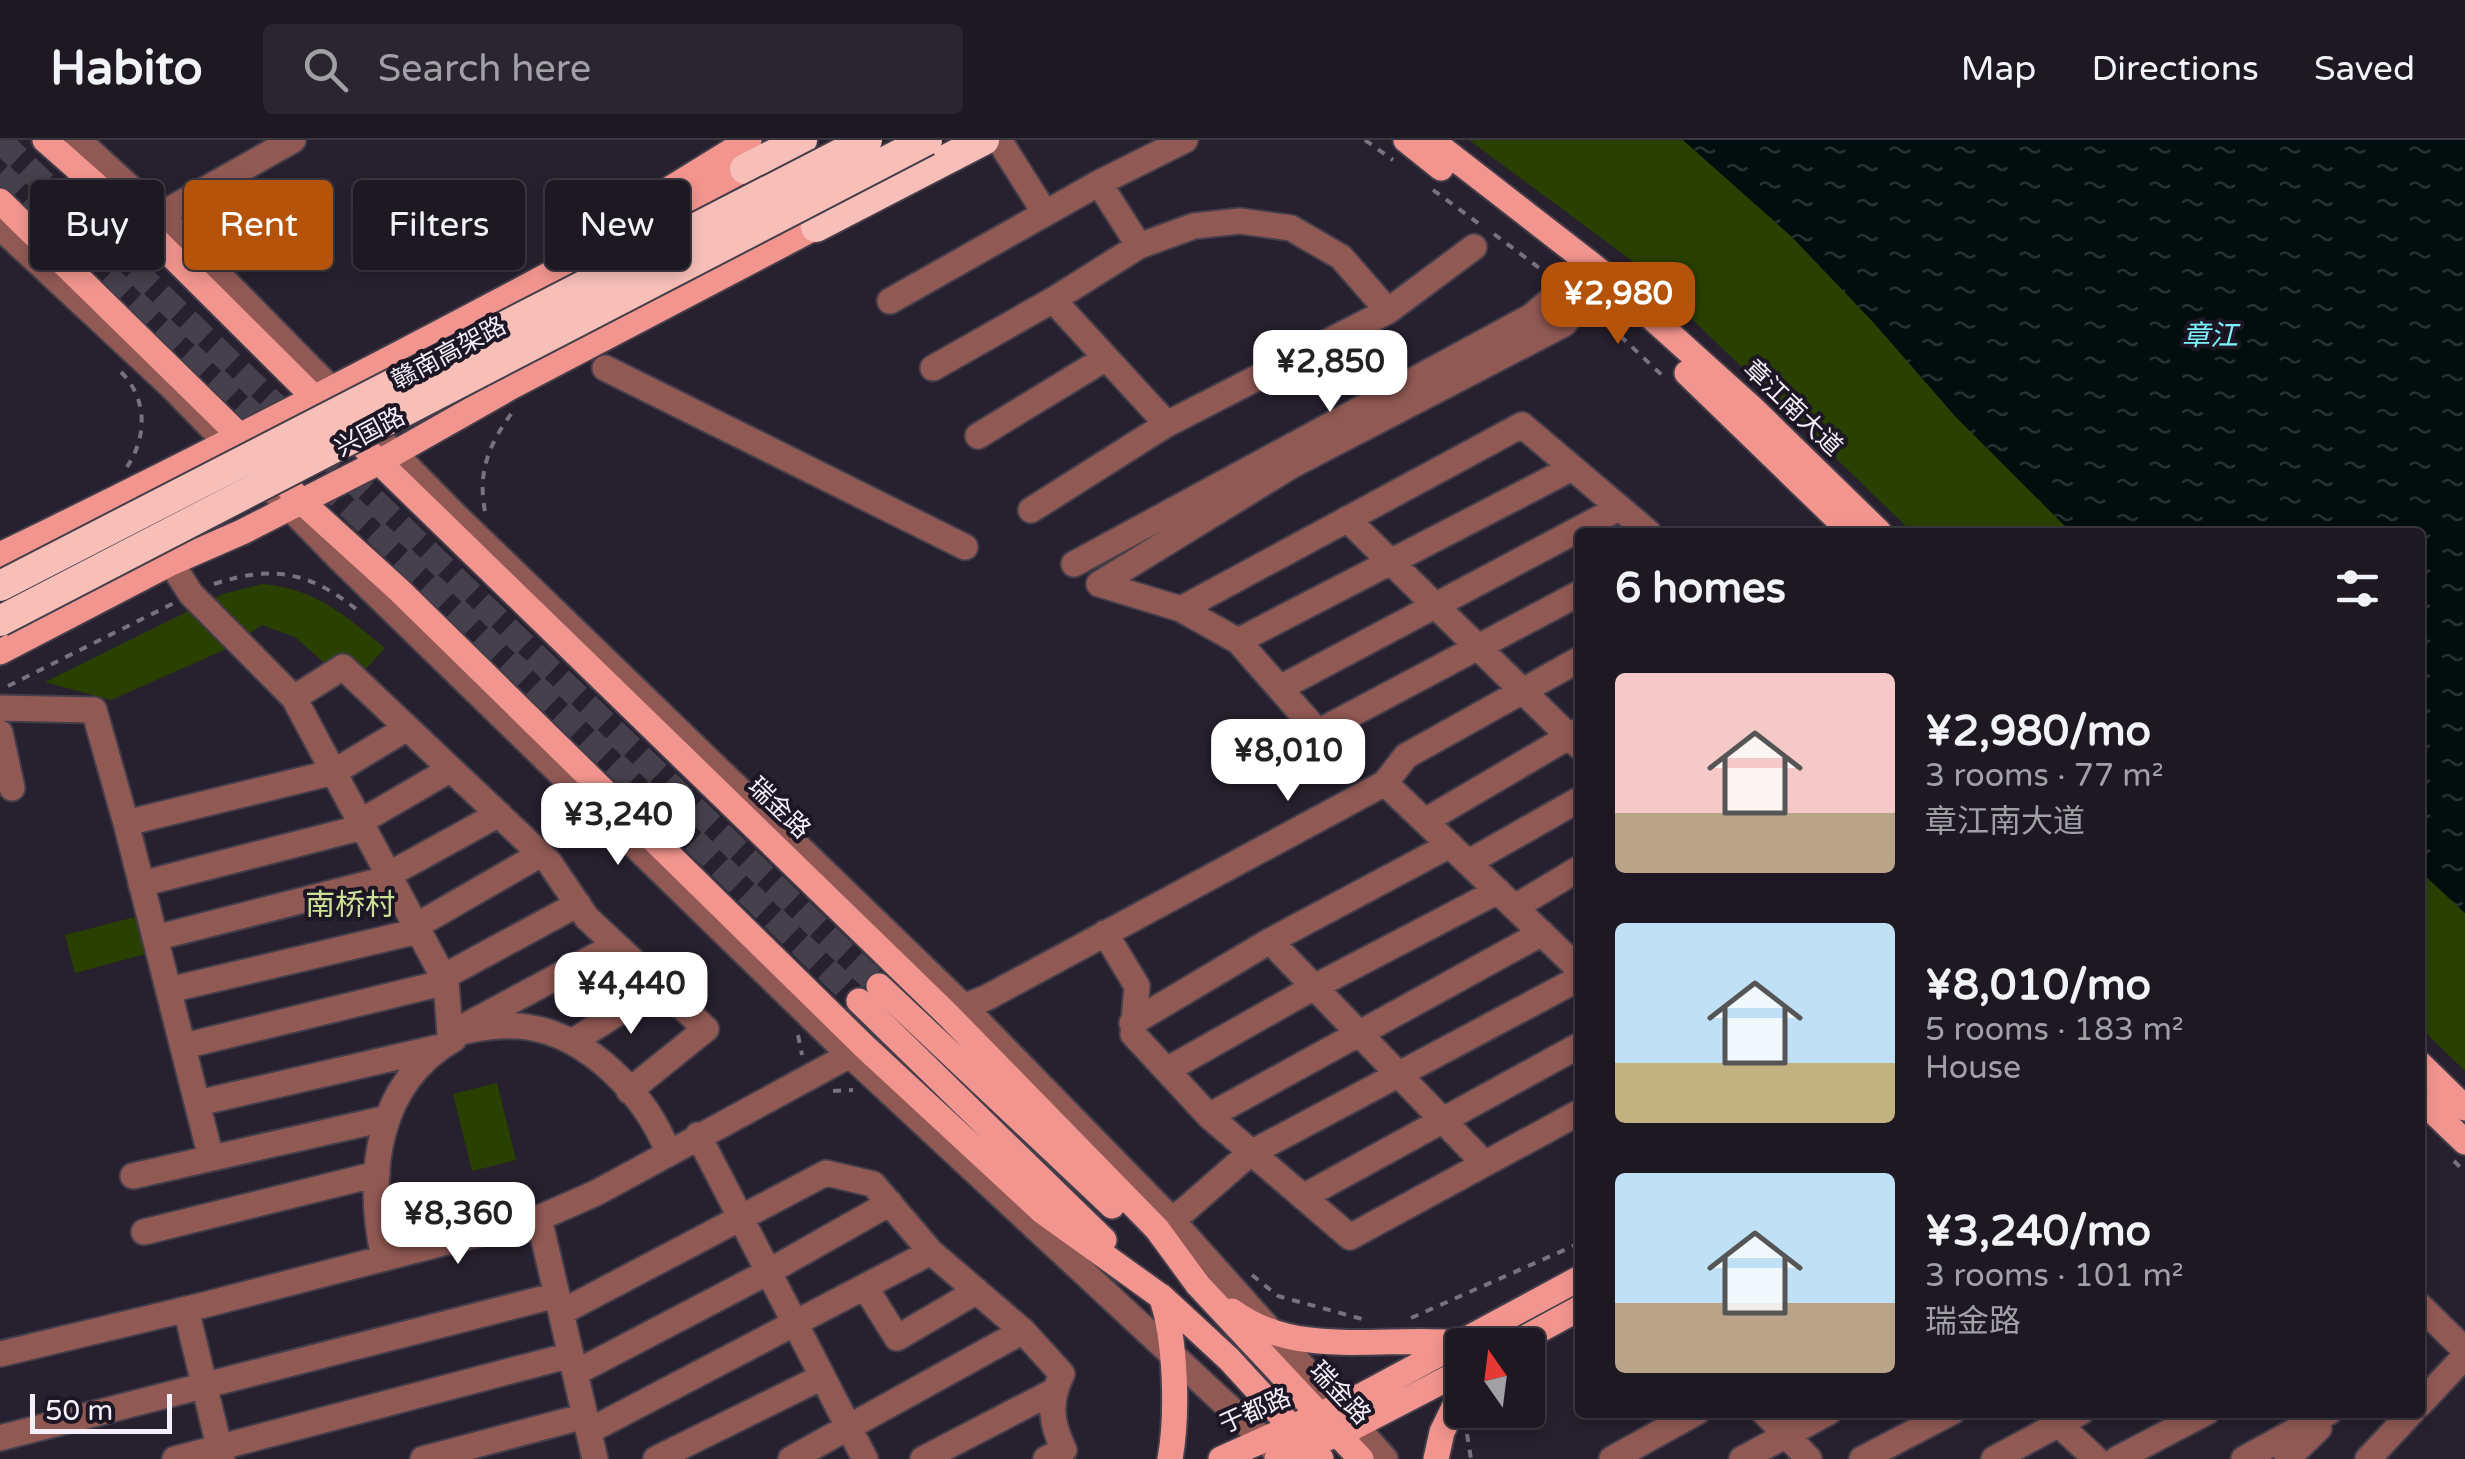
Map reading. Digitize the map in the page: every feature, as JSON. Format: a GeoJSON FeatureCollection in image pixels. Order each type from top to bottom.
{"type":"FeatureCollection","features":[{"type":"Feature","properties":{"kind":"highway"},"geometry":{"type":"LineString","coordinates":[[747,155],[802,140]]}},
{"type":"Feature","properties":{"kind":"highway","name":"赣南高架路"},"geometry":{"type":"LineString","coordinates":[[0,586],[867,140]]}},
{"type":"Feature","properties":{"kind":"highway","name":"赣南高架路"},"geometry":{"type":"LineString","coordinates":[[0,621],[927,140]]}},
{"type":"Feature","properties":{"kind":"highway"},"geometry":{"type":"LineString","coordinates":[[816,227],[994,144]]}},
{"type":"Feature","properties":{"kind":"main road"},"geometry":{"type":"LineString","coordinates":[[45,140],[98,180]]}},
{"type":"Feature","properties":{"kind":"main road"},"geometry":{"type":"LineString","coordinates":[[578,352],[635,308],[960,140]]}},
{"type":"Feature","properties":{"kind":"main road","name":"章江南大道"},"geometry":{"type":"LineString","coordinates":[[1431,140],[1601,272],[1752,408],[1875,528]]}},
{"type":"Feature","properties":{"kind":"main road","name":"章江南大道"},"geometry":{"type":"LineString","coordinates":[[1401,151],[1588,295],[1734,416],[1846,528]]}},
{"type":"Feature","properties":{"kind":"main road"},"geometry":{"type":"LineString","coordinates":[[0,555],[235,441],[444,332],[747,155]]}},
{"type":"Feature","properties":{"kind":"main road"},"geometry":{"type":"LineString","coordinates":[[0,201],[296,505],[414,604],[858,1051],[1042,1211],[1162,1298],[1176,1410],[1170,1459]]}},
{"type":"Feature","properties":{"kind":"main road","name":"兴国路"},"geometry":{"type":"LineString","coordinates":[[0,652],[387,458],[816,227]]}},
{"type":"Feature","properties":{"kind":"main road","name":"瑞金路"},"geometry":{"type":"LineString","coordinates":[[325,394],[955,1010],[1163,1224],[1198,1285],[1337,1421],[1361,1459]]}},
{"type":"Feature","properties":{"kind":"main road"},"geometry":{"type":"LineString","coordinates":[[1315,1453],[1229,1359],[1162,1298],[869,993],[1198,1285],[1245,1320],[1318,1342],[1445,1341]]}},
{"type":"Feature","properties":{"kind":"main road"},"geometry":{"type":"LineString","coordinates":[[2425,1069],[2465,1108]]}},
{"type":"Feature","properties":{"kind":"main road"},"geometry":{"type":"LineString","coordinates":[[2425,1103],[2465,1142]]}},
{"type":"Feature","properties":{"kind":"main road","name":"于都路"},"geometry":{"type":"LineString","coordinates":[[1488,1328],[1575,1281]]}},
{"type":"Feature","properties":{"kind":"main road"},"geometry":{"type":"LineString","coordinates":[[1543,1328],[1575,1311]]}},
{"type":"Feature","properties":{"kind":"main road","name":"于都路"},"geometry":{"type":"LineString","coordinates":[[1220,1459],[1315,1453],[1337,1421],[1445,1353]]}},
{"type":"Feature","properties":{"kind":"main road","name":"于都路"},"geometry":{"type":"LineString","coordinates":[[1277,1453],[1292,1427],[1337,1421],[1445,1378]]}},
{"type":"Feature","properties":{"kind":"main road"},"geometry":{"type":"LineString","coordinates":[[1436,1459],[1445,1426]]}},
{"type":"Feature","properties":{"kind":"street"},"geometry":{"type":"LineString","coordinates":[[78,140],[114,180]]}},
{"type":"Feature","properties":{"kind":"street"},"geometry":{"type":"LineString","coordinates":[[164,213],[293,140]]}},
{"type":"Feature","properties":{"kind":"street"},"geometry":{"type":"LineString","coordinates":[[890,301],[1099,183],[1185,140]]}},
{"type":"Feature","properties":{"kind":"street"},"geometry":{"type":"LineString","coordinates":[[994,144],[1046,213]]}},
{"type":"Feature","properties":{"kind":"street"},"geometry":{"type":"LineString","coordinates":[[1099,183],[1139,246]]}},
{"type":"Feature","properties":{"kind":"street"},"geometry":{"type":"LineString","coordinates":[[933,368],[1139,246],[1194,226],[1240,222],[1291,228],[1341,257],[1388,311]]}},
{"type":"Feature","properties":{"kind":"street"},"geometry":{"type":"LineString","coordinates":[[0,227],[235,441]]}},
{"type":"Feature","properties":{"kind":"street"},"geometry":{"type":"LineString","coordinates":[[164,233],[325,394]]}},
{"type":"Feature","properties":{"kind":"street"},"geometry":{"type":"LineString","coordinates":[[1030,510],[1168,424],[1388,311],[1474,247]]}},
{"type":"Feature","properties":{"kind":"street"},"geometry":{"type":"LineString","coordinates":[[1575,597],[1318,732],[1238,641],[1181,608],[1099,584],[1291,466],[1564,324],[1588,295]]}},
{"type":"Feature","properties":{"kind":"street"},"geometry":{"type":"LineString","coordinates":[[1053,300],[1168,424]]}},
{"type":"Feature","properties":{"kind":"street"},"geometry":{"type":"LineString","coordinates":[[1074,564],[1516,325],[1547,303]]}},
{"type":"Feature","properties":{"kind":"street"},"geometry":{"type":"LineString","coordinates":[[978,436],[1106,358]]}},
{"type":"Feature","properties":{"kind":"street"},"geometry":{"type":"LineString","coordinates":[[605,368],[966,547]]}},
{"type":"Feature","properties":{"kind":"street"},"geometry":{"type":"LineString","coordinates":[[1181,608],[1522,425],[1643,528]]}},
{"type":"Feature","properties":{"kind":"street"},"geometry":{"type":"LineString","coordinates":[[1238,641],[1572,468]]}},
{"type":"Feature","properties":{"kind":"street"},"geometry":{"type":"LineString","coordinates":[[1582,528],[1620,508]]}},
{"type":"Feature","properties":{"kind":"street"},"geometry":{"type":"LineString","coordinates":[[1347,519],[1521,692],[1575,737]]}},
{"type":"Feature","properties":{"kind":"street"},"geometry":{"type":"LineString","coordinates":[[1280,688],[1575,532]]}},
{"type":"Feature","properties":{"kind":"street"},"geometry":{"type":"LineString","coordinates":[[171,563],[191,594],[294,698],[444,979],[444,1041]]}},
{"type":"Feature","properties":{"kind":"street"},"geometry":{"type":"LineString","coordinates":[[955,1010],[986,998],[1386,783],[1406,756],[1575,662]]}},
{"type":"Feature","properties":{"kind":"street"},"geometry":{"type":"LineString","coordinates":[[294,698],[344,667],[542,854],[587,918],[706,1029],[629,1092]]}},
{"type":"Feature","properties":{"kind":"street"},"geometry":{"type":"LineString","coordinates":[[0,708],[94,710],[211,1158]]}},
{"type":"Feature","properties":{"kind":"street"},"geometry":{"type":"LineString","coordinates":[[126,823],[334,772],[407,728]]}},
{"type":"Feature","properties":{"kind":"street"},"geometry":{"type":"LineString","coordinates":[[0,733],[12,788]]}},
{"type":"Feature","properties":{"kind":"street"},"geometry":{"type":"LineString","coordinates":[[1426,821],[1575,739]]}},
{"type":"Feature","properties":{"kind":"street"},"geometry":{"type":"LineString","coordinates":[[141,884],[362,824],[451,770]]}},
{"type":"Feature","properties":{"kind":"street"},"geometry":{"type":"LineString","coordinates":[[1386,783],[1506,899],[1560,940],[1575,962]]}},
{"type":"Feature","properties":{"kind":"street"},"geometry":{"type":"LineString","coordinates":[[1132,1023],[1270,940],[1575,801]]}},
{"type":"Feature","properties":{"kind":"street"},"geometry":{"type":"LineString","coordinates":[[155,938],[389,876],[499,814]]}},
{"type":"Feature","properties":{"kind":"street"},"geometry":{"type":"LineString","coordinates":[[169,990],[417,928],[542,854]]}},
{"type":"Feature","properties":{"kind":"street"},"geometry":{"type":"LineString","coordinates":[[1167,1070],[1314,986],[1575,870]]}},
{"type":"Feature","properties":{"kind":"street"},"geometry":{"type":"LineString","coordinates":[[184,1046],[444,979],[578,904]]}},
{"type":"Feature","properties":{"kind":"street"},"geometry":{"type":"LineString","coordinates":[[1105,932],[1137,986],[1134,1034],[1249,1154],[1350,1237],[1575,1115]]}},
{"type":"Feature","properties":{"kind":"street"},"geometry":{"type":"LineString","coordinates":[[1270,940],[1484,1163]]}},
{"type":"Feature","properties":{"kind":"street"},"geometry":{"type":"LineString","coordinates":[[1209,1116],[1357,1032],[1560,940]]}},
{"type":"Feature","properties":{"kind":"street"},"geometry":{"type":"LineString","coordinates":[[384,1258],[376,1209],[377,1174],[388,1118],[409,1075],[444,1041],[616,945]]}},
{"type":"Feature","properties":{"kind":"street"},"geometry":{"type":"LineString","coordinates":[[1385,1459],[1337,1421],[1264,1327],[1163,1224],[1185,1210],[1249,1154],[1575,981]]}},
{"type":"Feature","properties":{"kind":"street"},"geometry":{"type":"LineString","coordinates":[[572,1042],[660,986]]}},
{"type":"Feature","properties":{"kind":"street"},"geometry":{"type":"LineString","coordinates":[[198,1104],[444,1041],[523,1026],[572,1042],[604,1065],[648,1116],[668,1152]]}},
{"type":"Feature","properties":{"kind":"street"},"geometry":{"type":"LineString","coordinates":[[1303,1197],[1575,1048]]}},
{"type":"Feature","properties":{"kind":"street"},"geometry":{"type":"LineString","coordinates":[[0,1354],[539,1218],[596,1193],[858,1051],[1277,1453]]}},
{"type":"Feature","properties":{"kind":"street"},"geometry":{"type":"LineString","coordinates":[[133,1176],[388,1118]]}},
{"type":"Feature","properties":{"kind":"street"},"geometry":{"type":"LineString","coordinates":[[698,1135],[865,1459]]}},
{"type":"Feature","properties":{"kind":"street"},"geometry":{"type":"LineString","coordinates":[[0,1438],[204,1386],[560,1304],[826,1173],[874,1184],[931,1252],[1023,1332],[1062,1374],[1054,1391],[1054,1428],[1064,1450],[1046,1459]]}},
{"type":"Feature","properties":{"kind":"street"},"geometry":{"type":"LineString","coordinates":[[144,1232],[377,1174]]}},
{"type":"Feature","properties":{"kind":"street"},"geometry":{"type":"LineString","coordinates":[[175,1459],[221,1453],[573,1364],[768,1272],[890,1203]]}},
{"type":"Feature","properties":{"kind":"street"},"geometry":{"type":"LineString","coordinates":[[539,1218],[595,1459]]}},
{"type":"Feature","properties":{"kind":"street"},"geometry":{"type":"LineString","coordinates":[[423,1459],[587,1424],[795,1325],[931,1252]]}},
{"type":"Feature","properties":{"kind":"street"},"geometry":{"type":"LineString","coordinates":[[864,1288],[898,1338],[977,1291]]}},
{"type":"Feature","properties":{"kind":"street"},"geometry":{"type":"LineString","coordinates":[[186,1309],[221,1453]]}},
{"type":"Feature","properties":{"kind":"street"},"geometry":{"type":"LineString","coordinates":[[2425,1311],[2465,1353],[2425,1398]]}},
{"type":"Feature","properties":{"kind":"street"},"geometry":{"type":"LineString","coordinates":[[791,1459],[1023,1332]]}},
{"type":"Feature","properties":{"kind":"street"},"geometry":{"type":"LineString","coordinates":[[656,1459],[822,1377]]}},
{"type":"Feature","properties":{"kind":"street"},"geometry":{"type":"LineString","coordinates":[[923,1459],[1054,1391]]}},
{"type":"Feature","properties":{"kind":"street"},"geometry":{"type":"LineString","coordinates":[[1612,1459],[1685,1418]]}},
{"type":"Feature","properties":{"kind":"street"},"geometry":{"type":"LineString","coordinates":[[1770,1418],[1809,1459]]}},
{"type":"Feature","properties":{"kind":"street"},"geometry":{"type":"LineString","coordinates":[[1742,1459],[1818,1418]]}},
{"type":"Feature","properties":{"kind":"street"},"geometry":{"type":"LineString","coordinates":[[1862,1459],[1941,1418]]}},
{"type":"Feature","properties":{"kind":"street"},"geometry":{"type":"LineString","coordinates":[[1994,1459],[2059,1418]]}},
{"type":"Feature","properties":{"kind":"street"},"geometry":{"type":"LineString","coordinates":[[2064,1418],[2096,1459]]}},
{"type":"Feature","properties":{"kind":"street"},"geometry":{"type":"LineString","coordinates":[[2117,1459],[2196,1418]]}},
{"type":"Feature","properties":{"kind":"street"},"geometry":{"type":"LineString","coordinates":[[2244,1459],[2321,1418]]}},
{"type":"Feature","properties":{"kind":"street"},"geometry":{"type":"LineString","coordinates":[[2287,1459],[2326,1418]]}},
{"type":"Feature","properties":{"kind":"street"},"geometry":{"type":"LineString","coordinates":[[2368,1459],[2406,1418]]}},
{"type":"Feature","properties":{"kind":"path"},"geometry":{"type":"LineString","coordinates":[[1366,140],[1401,151]]}},
{"type":"Feature","properties":{"kind":"path"},"geometry":{"type":"LineString","coordinates":[[1426,184],[1588,295],[1667,380]]}},
{"type":"Feature","properties":{"kind":"path"},"geometry":{"type":"LineString","coordinates":[[114,365],[140,400],[142,424],[137,452],[125,470]]}},
{"type":"Feature","properties":{"kind":"path"},"geometry":{"type":"LineString","coordinates":[[486,514],[481,491],[494,434],[519,403]]}},
{"type":"Feature","properties":{"kind":"path"},"geometry":{"type":"LineString","coordinates":[[794,1024],[802,1060]]}},
{"type":"Feature","properties":{"kind":"path"},"geometry":{"type":"LineString","coordinates":[[1400,1322],[1575,1245]]}},
{"type":"Feature","properties":{"kind":"path"},"geometry":{"type":"LineString","coordinates":[[1244,1269],[1278,1296],[1370,1320]]}},
{"type":"Feature","properties":{"kind":"path"},"geometry":{"type":"LineString","coordinates":[[1467,1430],[1470,1459]]}},
{"type":"Feature","properties":{"kind":"green space"},"geometry":{"type":"Polygon","coordinates":[[[1469,140],[1683,140],[1792,237],[1955,416],[2067,528],[1908,528],[1631,260],[1469,140]]]}},
{"type":"Feature","properties":{"kind":"green space"},"geometry":{"type":"Polygon","coordinates":[[[263,584],[315,598],[385,648],[363,672],[329,667],[295,637],[262,625],[224,650],[111,700],[45,682],[223,594],[263,584]]]}},
{"type":"Feature","properties":{"kind":"green space"},"geometry":{"type":"Polygon","coordinates":[[[2425,876],[2465,913],[2465,1071],[2425,1032],[2425,876]]]}},
{"type":"Feature","properties":{"kind":"green space"},"geometry":{"type":"Polygon","coordinates":[[[147,914],[157,951],[75,973],[65,935],[147,914]]]}},
{"type":"Feature","properties":{"kind":"green space"},"geometry":{"type":"Polygon","coordinates":[[[497,1083],[516,1160],[472,1171],[453,1094],[497,1083]]]}},
{"type":"Feature","properties":{"kind":"water","name":"章江"},"geometry":{"type":"Polygon","coordinates":[[[1683,140],[2465,140],[2465,913],[2425,876],[2425,528],[2067,528],[1955,416],[1792,237],[1683,140]]]}},
{"type":"Feature","properties":{"kind":"tunnel"},"geometry":{"type":"LineString","coordinates":[[0,141],[879,986]]}},
{"type":"Feature","properties":{"kind":"tunnel"},"geometry":{"type":"LineString","coordinates":[[0,174],[859,1001]]}},
{"type":"Feature","properties":{"kind":"district","name":"南桥村"},"geometry":{"type":"Point","coordinates":[350,905]}}]}
